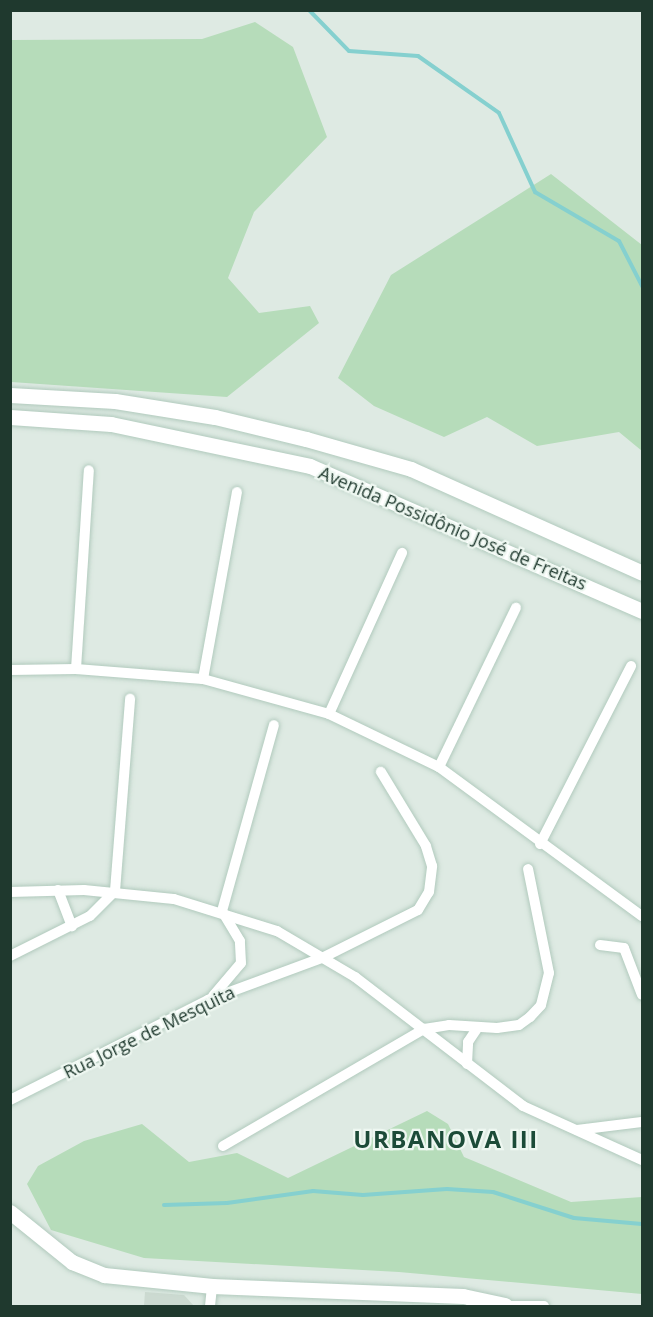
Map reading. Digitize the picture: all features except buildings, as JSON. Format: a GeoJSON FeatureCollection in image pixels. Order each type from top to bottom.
{"type":"FeatureCollection","features":[{"type":"Feature","properties":{"kind":"street","name":"Avenida Possidônio José de Freitas"},"geometry":{"type":"LineString","coordinates":[[10,395],[115,401],[306,439],[411,469],[642,573]]}},
{"type":"Feature","properties":{"kind":"street","name":"Avenida Possidônio José de Freitas"},"geometry":{"type":"LineString","coordinates":[[10,417],[111,424],[310,466],[642,611]]}},
{"type":"Feature","properties":{"kind":"street"},"geometry":{"type":"LineString","coordinates":[[76,669],[89,470]]}},
{"type":"Feature","properties":{"kind":"street"},"geometry":{"type":"LineString","coordinates":[[203,679],[237,492]]}},
{"type":"Feature","properties":{"kind":"street"},"geometry":{"type":"LineString","coordinates":[[329,714],[402,553]]}},
{"type":"Feature","properties":{"kind":"street"},"geometry":{"type":"LineString","coordinates":[[439,767],[516,608]]}},
{"type":"Feature","properties":{"kind":"street"},"geometry":{"type":"LineString","coordinates":[[540,844],[631,666]]}},
{"type":"Feature","properties":{"kind":"street"},"geometry":{"type":"LineString","coordinates":[[10,670],[76,669],[203,679],[329,714],[439,767],[540,844],[642,916]]}},
{"type":"Feature","properties":{"kind":"street"},"geometry":{"type":"LineString","coordinates":[[10,956],[72,926],[107,904],[115,891],[130,699]]}},
{"type":"Feature","properties":{"kind":"street"},"geometry":{"type":"LineString","coordinates":[[208,1000],[241,963],[240,941],[222,911],[274,725]]}},
{"type":"Feature","properties":{"kind":"street","name":"Rua Jorge de Mesquita"},"geometry":{"type":"LineString","coordinates":[[10,1100],[208,1000],[324,957],[401,922],[418,910],[429,892],[432,866],[426,846],[381,772]]}},
{"type":"Feature","properties":{"kind":"street"},"geometry":{"type":"LineString","coordinates":[[223,1146],[423,1029],[519,1025],[541,1005],[547,990],[549,973],[528,869]]}},
{"type":"Feature","properties":{"kind":"street"},"geometry":{"type":"LineString","coordinates":[[58,890],[72,926]]}},
{"type":"Feature","properties":{"kind":"street"},"geometry":{"type":"LineString","coordinates":[[10,892],[115,891],[222,911],[277,931],[324,957],[523,1106],[642,1160]]}},
{"type":"Feature","properties":{"kind":"street"},"geometry":{"type":"LineString","coordinates":[[600,945],[615,945],[629,955],[642,995]]}},
{"type":"Feature","properties":{"kind":"street"},"geometry":{"type":"LineString","coordinates":[[466,1064],[468,1042],[478,1027]]}},
{"type":"Feature","properties":{"kind":"street"},"geometry":{"type":"LineString","coordinates":[[577,1130],[642,1122]]}},
{"type":"Feature","properties":{"kind":"street"},"geometry":{"type":"LineString","coordinates":[[13,1216],[87,1270],[132,1280],[420,1297],[479,1298],[505,1305]]}},
{"type":"Feature","properties":{"kind":"street"},"geometry":{"type":"LineString","coordinates":[[211,1306],[212,1286]]}},
{"type":"Feature","properties":{"kind":"street"},"geometry":{"type":"LineString","coordinates":[[420,1297],[447,1306]]}},
{"type":"Feature","properties":{"kind":"street"},"geometry":{"type":"LineString","coordinates":[[471,1306],[544,1306]]}},
{"type":"Feature","properties":{"kind":"shaded area"},"geometry":{"type":"Polygon","coordinates":[[[145,1292],[184,1295],[194,1306],[144,1306],[145,1292]]]}},
{"type":"Feature","properties":{"kind":"green space"},"geometry":{"type":"Polygon","coordinates":[[[255,22],[293,47],[327,137],[254,212],[228,278],[259,313],[310,306],[319,323],[227,397],[11,382],[11,40],[202,39],[255,22]]]}},
{"type":"Feature","properties":{"kind":"green space"},"geometry":{"type":"Polygon","coordinates":[[[551,174],[642,245],[642,451],[619,432],[537,446],[487,417],[444,437],[374,406],[338,378],[391,275],[551,174]]]}},
{"type":"Feature","properties":{"kind":"green space"},"geometry":{"type":"Polygon","coordinates":[[[427,1111],[448,1124],[464,1157],[571,1202],[642,1197],[642,1294],[399,1272],[144,1258],[51,1230],[27,1184],[38,1166],[84,1141],[142,1124],[189,1162],[237,1153],[288,1178],[427,1111]]]}},
{"type":"Feature","properties":{"kind":"waterway"},"geometry":{"type":"LineString","coordinates":[[309,10],[349,51],[418,56],[499,113],[535,192],[619,241],[642,286]]}},
{"type":"Feature","properties":{"kind":"waterway"},"geometry":{"type":"LineString","coordinates":[[164,1205],[227,1203],[313,1191],[363,1195],[447,1189],[493,1192],[574,1218],[642,1224]]}},
{"type":"Feature","properties":{"kind":"district","name":"URBANOVA III"},"geometry":{"type":"Point","coordinates":[446,1139]}}]}
